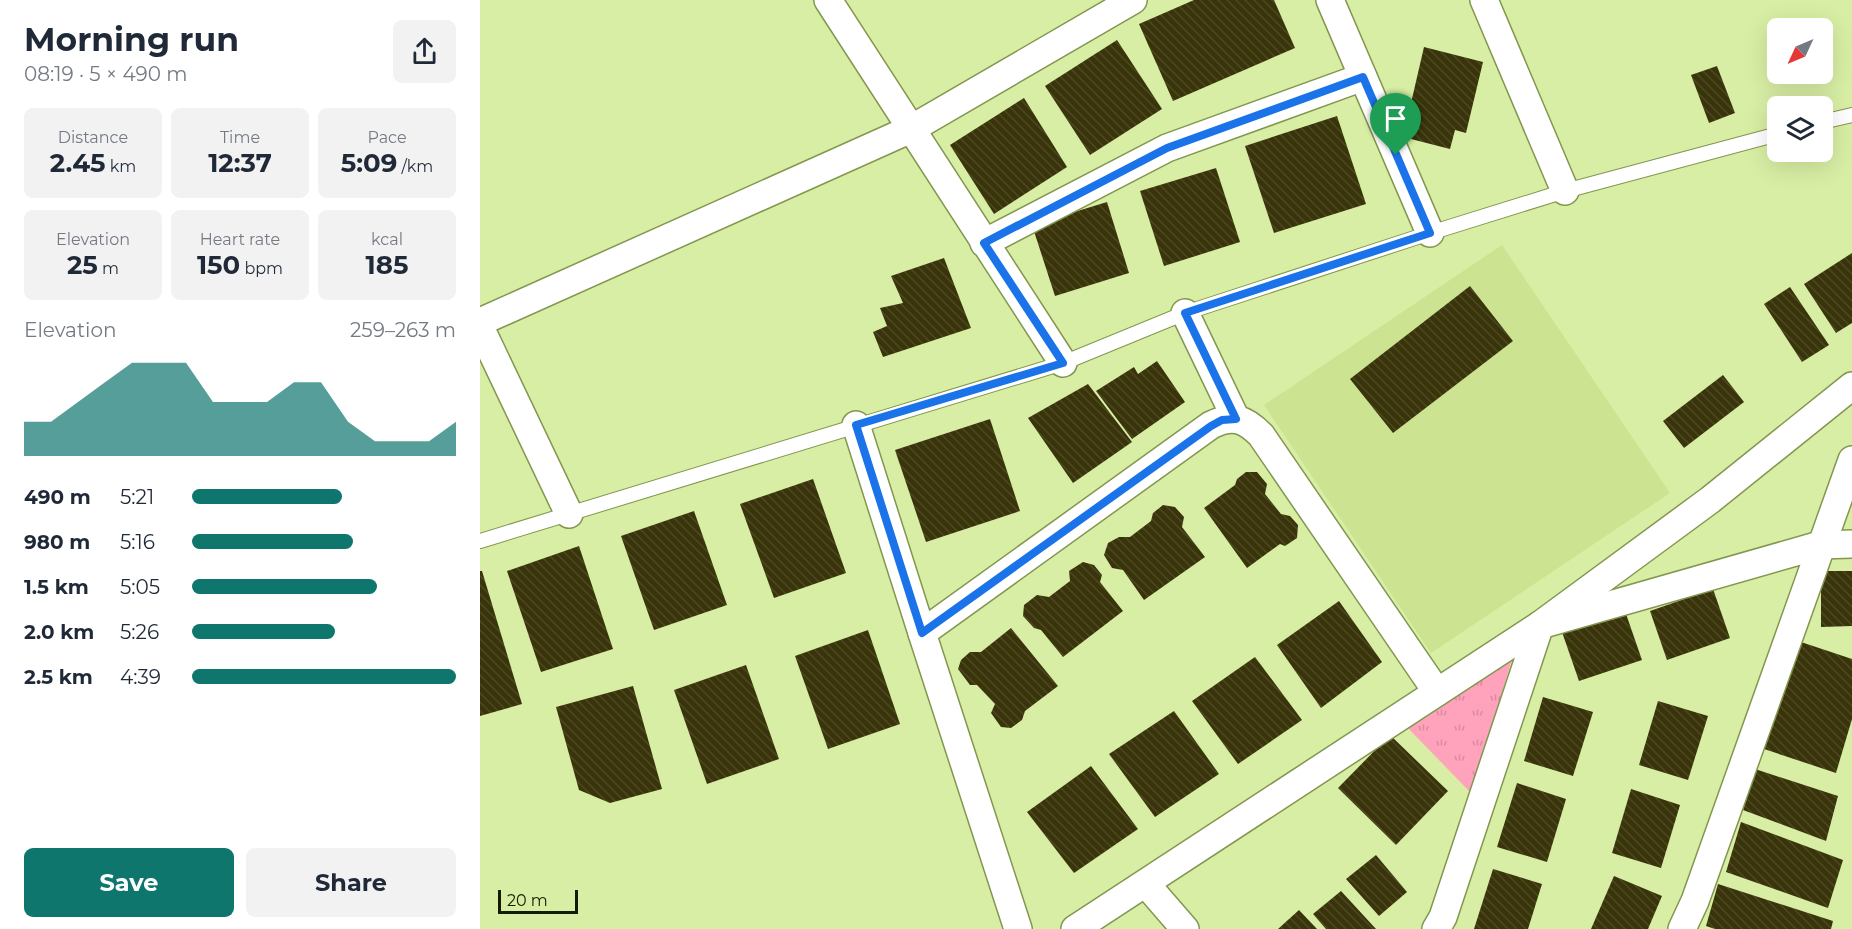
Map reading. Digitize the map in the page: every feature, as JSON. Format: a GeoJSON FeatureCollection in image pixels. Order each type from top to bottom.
{"type":"FeatureCollection","features":[{"type":"Feature","properties":{"kind":"street"},"geometry":{"type":"LineString","coordinates":[[828,0],[1063,363]]}},
{"type":"Feature","properties":{"kind":"street"},"geometry":{"type":"LineString","coordinates":[[480,322],[910,129],[1133,0]]}},
{"type":"Feature","properties":{"kind":"street"},"geometry":{"type":"LineString","coordinates":[[1330,0],[1430,233]]}},
{"type":"Feature","properties":{"kind":"street"},"geometry":{"type":"LineString","coordinates":[[1484,0],[1565,191]]}},
{"type":"Feature","properties":{"kind":"street"},"geometry":{"type":"LineString","coordinates":[[984,243],[1167,148],[1363,77]]}},
{"type":"Feature","properties":{"kind":"street"},"geometry":{"type":"LineString","coordinates":[[1185,313],[1236,419]]}},
{"type":"Feature","properties":{"kind":"street"},"geometry":{"type":"LineString","coordinates":[[480,327],[569,514]]}},
{"type":"Feature","properties":{"kind":"street"},"geometry":{"type":"LineString","coordinates":[[1075,929],[1540,625],[1710,500],[1852,386]]}},
{"type":"Feature","properties":{"kind":"street"},"geometry":{"type":"LineString","coordinates":[[922,633],[1211,426],[1222,420],[1236,419],[1250,424],[1262,435],[1437,692]]}},
{"type":"Feature","properties":{"kind":"street"},"geometry":{"type":"LineString","coordinates":[[856,425],[1018,929]]}},
{"type":"Feature","properties":{"kind":"street"},"geometry":{"type":"LineString","coordinates":[[1682,929],[1695,901],[1852,460]]}},
{"type":"Feature","properties":{"kind":"street"},"geometry":{"type":"LineString","coordinates":[[1540,625],[1820,545],[1852,544]]}},
{"type":"Feature","properties":{"kind":"street"},"geometry":{"type":"LineString","coordinates":[[1436,929],[1443,917],[1540,625]]}},
{"type":"Feature","properties":{"kind":"street"},"geometry":{"type":"LineString","coordinates":[[1146,884],[1185,929]]}},
{"type":"Feature","properties":{"kind":"lane"},"geometry":{"type":"LineString","coordinates":[[1833,120],[1852,115]]}},
{"type":"Feature","properties":{"kind":"lane"},"geometry":{"type":"LineString","coordinates":[[480,541],[1063,363],[1185,313],[1430,233],[1565,191],[1767,137]]}},
{"type":"Feature","properties":{"kind":"shaded area"},"geometry":{"type":"Polygon","coordinates":[[[1502,245],[1670,493],[1431,653],[1264,405],[1502,245]]]}},
{"type":"Feature","properties":{"kind":"green space"},"geometry":{"type":"Polygon","coordinates":[[[1515,649],[1472,794],[1401,721],[1515,649]]]}},
{"type":"Feature","properties":{"kind":"building"},"geometry":{"type":"Polygon","coordinates":[[[1194,0],[1274,0],[1295,48],[1173,101],[1139,24],[1194,0]]]}},
{"type":"Feature","properties":{"kind":"building"},"geometry":{"type":"Polygon","coordinates":[[[1117,40],[1162,109],[1090,155],[1045,86],[1117,40]]]}},
{"type":"Feature","properties":{"kind":"building"},"geometry":{"type":"Polygon","coordinates":[[[1424,47],[1483,62],[1466,133],[1455,130],[1450,149],[1411,139],[1416,118],[1408,116],[1424,47]]]}},
{"type":"Feature","properties":{"kind":"building"},"geometry":{"type":"Polygon","coordinates":[[[1717,66],[1735,113],[1709,123],[1691,75],[1717,66]]]}},
{"type":"Feature","properties":{"kind":"building"},"geometry":{"type":"Polygon","coordinates":[[[1024,98],[1067,167],[994,214],[950,145],[1024,98]]]}},
{"type":"Feature","properties":{"kind":"building"},"geometry":{"type":"Polygon","coordinates":[[[1337,116],[1366,204],[1274,233],[1245,146],[1337,116]]]}},
{"type":"Feature","properties":{"kind":"building"},"geometry":{"type":"Polygon","coordinates":[[[1216,168],[1240,242],[1164,266],[1140,191],[1216,168]]]}},
{"type":"Feature","properties":{"kind":"building"},"geometry":{"type":"Polygon","coordinates":[[[1107,202],[1129,273],[1055,296],[1032,225],[1107,202]]]}},
{"type":"Feature","properties":{"kind":"building"},"geometry":{"type":"Polygon","coordinates":[[[1852,253],[1852,323],[1836,333],[1804,284],[1852,253]]]}},
{"type":"Feature","properties":{"kind":"building"},"geometry":{"type":"Polygon","coordinates":[[[944,258],[971,328],[883,357],[873,332],[887,326],[880,308],[903,303],[891,276],[944,258]]]}},
{"type":"Feature","properties":{"kind":"building"},"geometry":{"type":"Polygon","coordinates":[[[1470,286],[1513,341],[1393,433],[1350,379],[1470,286]]]}},
{"type":"Feature","properties":{"kind":"building"},"geometry":{"type":"Polygon","coordinates":[[[1790,287],[1829,345],[1802,362],[1764,304],[1790,287]]]}},
{"type":"Feature","properties":{"kind":"building"},"geometry":{"type":"Polygon","coordinates":[[[1157,361],[1185,402],[1132,439],[1096,391],[1134,367],[1138,374],[1157,361]]]}},
{"type":"Feature","properties":{"kind":"building"},"geometry":{"type":"Polygon","coordinates":[[[1723,375],[1744,402],[1684,448],[1663,421],[1723,375]]]}},
{"type":"Feature","properties":{"kind":"building"},"geometry":{"type":"Polygon","coordinates":[[[1088,384],[1132,442],[1073,483],[1028,418],[1088,384]]]}},
{"type":"Feature","properties":{"kind":"building"},"geometry":{"type":"Polygon","coordinates":[[[990,419],[1020,511],[926,542],[895,450],[990,419]]]}},
{"type":"Feature","properties":{"kind":"building"},"geometry":{"type":"Polygon","coordinates":[[[1246,472],[1257,472],[1267,484],[1265,494],[1281,514],[1290,516],[1298,525],[1297,538],[1285,546],[1280,544],[1247,568],[1204,508],[1235,485],[1237,479],[1246,472]]]}},
{"type":"Feature","properties":{"kind":"building"},"geometry":{"type":"Polygon","coordinates":[[[813,479],[846,573],[774,598],[740,504],[813,479]]]}},
{"type":"Feature","properties":{"kind":"building"},"geometry":{"type":"Polygon","coordinates":[[[1163,505],[1175,507],[1184,517],[1182,527],[1205,557],[1144,600],[1123,570],[1112,568],[1104,555],[1108,543],[1119,537],[1130,537],[1151,521],[1153,513],[1163,505]]]}},
{"type":"Feature","properties":{"kind":"building"},"geometry":{"type":"Polygon","coordinates":[[[694,511],[727,605],[654,630],[621,536],[694,511]]]}},
{"type":"Feature","properties":{"kind":"building"},"geometry":{"type":"Polygon","coordinates":[[[579,546],[613,649],[541,672],[507,571],[579,546]]]}},
{"type":"Feature","properties":{"kind":"building"},"geometry":{"type":"Polygon","coordinates":[[[1083,562],[1094,565],[1102,575],[1100,582],[1123,611],[1063,657],[1041,630],[1034,628],[1023,616],[1024,605],[1037,595],[1049,597],[1070,581],[1069,571],[1083,562]]]}},
{"type":"Feature","properties":{"kind":"building"},"geometry":{"type":"Polygon","coordinates":[[[480,571],[482,571],[522,704],[480,716],[480,571]]]}},
{"type":"Feature","properties":{"kind":"building"},"geometry":{"type":"Polygon","coordinates":[[[1821,571],[1852,571],[1852,626],[1821,627],[1821,571]]]}},
{"type":"Feature","properties":{"kind":"building"},"geometry":{"type":"Polygon","coordinates":[[[1713,589],[1730,638],[1667,660],[1650,611],[1713,589]]]}},
{"type":"Feature","properties":{"kind":"building"},"geometry":{"type":"Polygon","coordinates":[[[1339,601],[1382,662],[1321,708],[1277,645],[1339,601]]]}},
{"type":"Feature","properties":{"kind":"building"},"geometry":{"type":"Polygon","coordinates":[[[1625,611],[1642,660],[1579,681],[1562,632],[1625,611]]]}},
{"type":"Feature","properties":{"kind":"building"},"geometry":{"type":"Polygon","coordinates":[[[1011,628],[1058,686],[1025,711],[1022,720],[1011,728],[1001,727],[991,713],[995,704],[977,685],[970,685],[958,669],[961,660],[970,652],[981,652],[1011,628]]]}},
{"type":"Feature","properties":{"kind":"building"},"geometry":{"type":"Polygon","coordinates":[[[868,630],[900,724],[828,749],[795,656],[868,630]]]}},
{"type":"Feature","properties":{"kind":"building"},"geometry":{"type":"Polygon","coordinates":[[[1795,640],[1852,659],[1852,719],[1836,773],[1761,748],[1795,640]]]}},
{"type":"Feature","properties":{"kind":"building"},"geometry":{"type":"Polygon","coordinates":[[[1255,657],[1302,720],[1238,764],[1192,701],[1255,657]]]}},
{"type":"Feature","properties":{"kind":"building"},"geometry":{"type":"Polygon","coordinates":[[[746,665],[779,759],[707,784],[674,690],[746,665]]]}},
{"type":"Feature","properties":{"kind":"building"},"geometry":{"type":"Polygon","coordinates":[[[633,686],[662,789],[610,803],[579,790],[556,707],[633,686]]]}},
{"type":"Feature","properties":{"kind":"building"},"geometry":{"type":"Polygon","coordinates":[[[1543,697],[1593,712],[1573,776],[1524,761],[1543,697]]]}},
{"type":"Feature","properties":{"kind":"building"},"geometry":{"type":"Polygon","coordinates":[[[1658,701],[1708,716],[1688,780],[1639,765],[1658,701]]]}},
{"type":"Feature","properties":{"kind":"building"},"geometry":{"type":"Polygon","coordinates":[[[1174,711],[1219,774],[1155,817],[1109,754],[1174,711]]]}},
{"type":"Feature","properties":{"kind":"building"},"geometry":{"type":"Polygon","coordinates":[[[1390,735],[1448,791],[1396,845],[1338,788],[1390,735]]]}},
{"type":"Feature","properties":{"kind":"building"},"geometry":{"type":"Polygon","coordinates":[[[1091,766],[1138,829],[1074,873],[1027,812],[1091,766]]]}},
{"type":"Feature","properties":{"kind":"building"},"geometry":{"type":"Polygon","coordinates":[[[1755,769],[1838,796],[1826,841],[1743,810],[1755,769]]]}},
{"type":"Feature","properties":{"kind":"building"},"geometry":{"type":"Polygon","coordinates":[[[1517,783],[1566,799],[1547,862],[1497,847],[1517,783]]]}},
{"type":"Feature","properties":{"kind":"building"},"geometry":{"type":"Polygon","coordinates":[[[1631,789],[1680,805],[1661,868],[1612,853],[1631,789]]]}},
{"type":"Feature","properties":{"kind":"building"},"geometry":{"type":"Polygon","coordinates":[[[1741,822],[1843,860],[1828,908],[1726,872],[1741,822]]]}},
{"type":"Feature","properties":{"kind":"building"},"geometry":{"type":"Polygon","coordinates":[[[1376,855],[1407,892],[1379,916],[1346,879],[1376,855]]]}},
{"type":"Feature","properties":{"kind":"building"},"geometry":{"type":"Polygon","coordinates":[[[1493,869],[1542,884],[1528,929],[1474,929],[1493,869]]]}},
{"type":"Feature","properties":{"kind":"building"},"geometry":{"type":"Polygon","coordinates":[[[1614,876],[1662,896],[1648,929],[1591,929],[1614,876]]]}},
{"type":"Feature","properties":{"kind":"building"},"geometry":{"type":"Polygon","coordinates":[[[1718,884],[1833,921],[1831,929],[1715,929],[1706,926],[1718,884]]]}},
{"type":"Feature","properties":{"kind":"building"},"geometry":{"type":"Polygon","coordinates":[[[1341,891],[1376,929],[1326,929],[1313,914],[1341,891]]]}},
{"type":"Feature","properties":{"kind":"building"},"geometry":{"type":"Polygon","coordinates":[[[1299,910],[1317,929],[1278,929],[1299,910]]]}},
{"type":"Feature","properties":{"kind":"route"},"geometry":{"type":"LineString","coordinates":[[1363,77],[1396,155],[1430,233],[1185,313],[1236,419],[1222,420],[1211,426],[922,633],[856,425],[1063,363],[984,243],[1167,148],[1363,77]]}}]}
